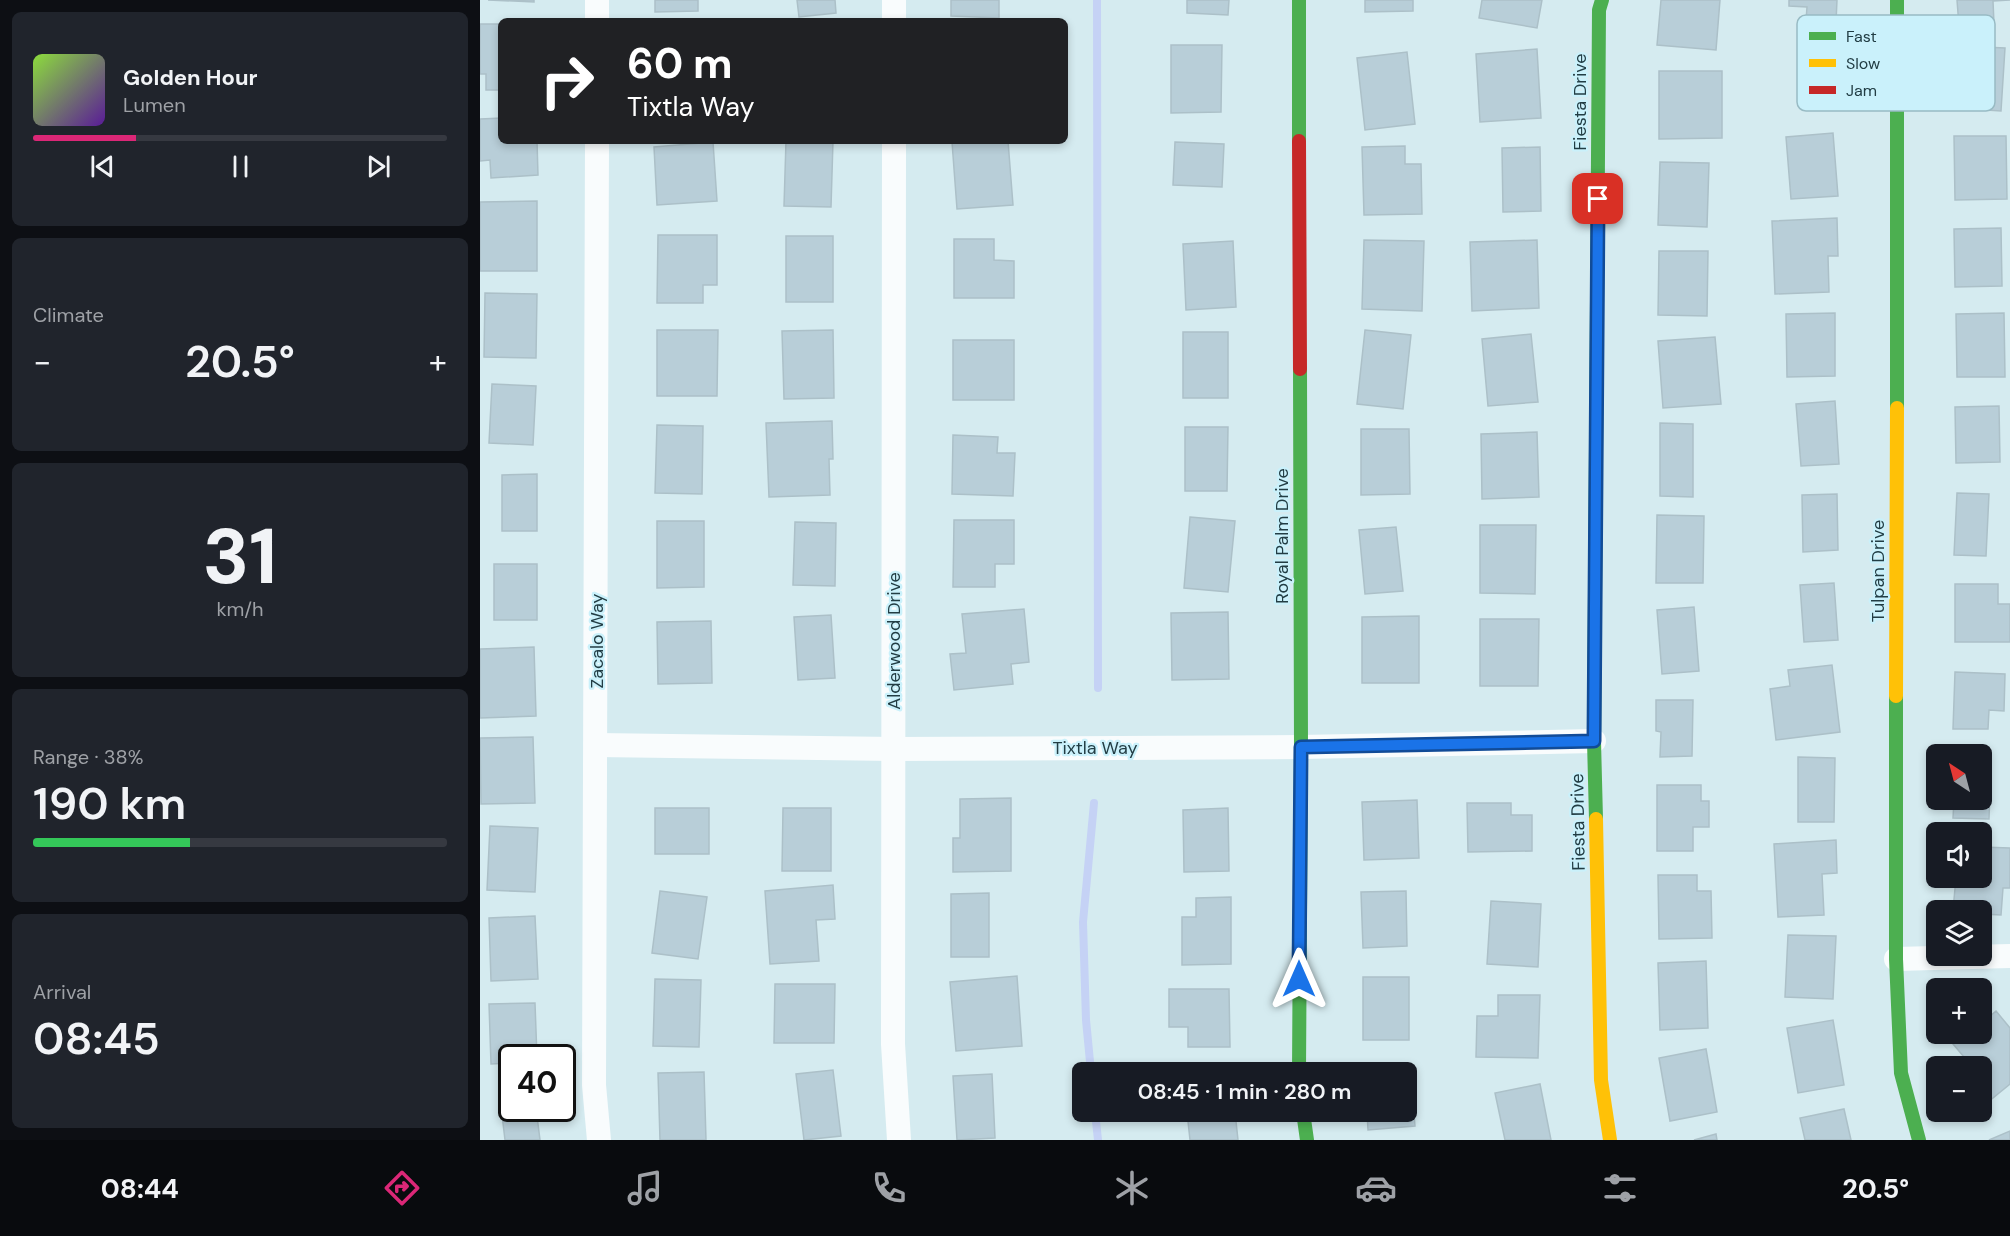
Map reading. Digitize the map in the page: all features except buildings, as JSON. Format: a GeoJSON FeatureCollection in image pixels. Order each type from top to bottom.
{"type":"FeatureCollection","features":[{"type":"Feature","properties":{"kind":"street"},"geometry":{"type":"LineString","coordinates":[[597,0],[597,18]]}},
{"type":"Feature","properties":{"kind":"street"},"geometry":{"type":"LineString","coordinates":[[894,0],[894,18]]}},
{"type":"Feature","properties":{"kind":"street","name":"Royal Palm Drive"},"geometry":{"type":"LineString","coordinates":[[1299,0],[1301,747],[1299,1062]]}},
{"type":"Feature","properties":{"kind":"street","name":"Fiesta Drive"},"geometry":{"type":"LineString","coordinates":[[1602,0],[1599,10],[1594,741],[1601,1080],[1610,1140]]}},
{"type":"Feature","properties":{"kind":"street","name":"Tulpan Drive"},"geometry":{"type":"LineString","coordinates":[[1897,0],[1897,15]]}},
{"type":"Feature","properties":{"kind":"street","name":"Tulpan Drive"},"geometry":{"type":"LineString","coordinates":[[1897,111],[1896,958],[1901,1073],[1919,1140]]}},
{"type":"Feature","properties":{"kind":"street","name":"Zacalo Way"},"geometry":{"type":"LineString","coordinates":[[597,144],[597,745],[594,1085],[599,1140]]}},
{"type":"Feature","properties":{"kind":"street","name":"Alderwood Drive"},"geometry":{"type":"LineString","coordinates":[[894,144],[892,1044],[899,1140]]}},
{"type":"Feature","properties":{"kind":"street","name":"Tixtla Way"},"geometry":{"type":"LineString","coordinates":[[597,745],[894,749],[1301,747],[1594,741]]}},
{"type":"Feature","properties":{"kind":"street"},"geometry":{"type":"LineString","coordinates":[[1896,958],[2010,956]]}},
{"type":"Feature","properties":{"kind":"street"},"geometry":{"type":"LineString","coordinates":[[1304,1122],[1307,1140]]}},
{"type":"Feature","properties":{"kind":"waterway"},"geometry":{"type":"LineString","coordinates":[[1097,0],[1098,688]]}},
{"type":"Feature","properties":{"kind":"waterway"},"geometry":{"type":"LineString","coordinates":[[1090,1062],[1086,1020],[1083,922],[1094,803]]}},
{"type":"Feature","properties":{"kind":"waterway"},"geometry":{"type":"LineString","coordinates":[[1096,1122],[1098,1140]]}},
{"type":"Feature","properties":{"kind":"traffic: fast"},"geometry":{"type":"LineString","coordinates":[[1299,0],[1299,141]]}},
{"type":"Feature","properties":{"kind":"traffic: fast"},"geometry":{"type":"LineString","coordinates":[[1596,819],[1594,741],[1599,10],[1602,0]]}},
{"type":"Feature","properties":{"kind":"traffic: fast"},"geometry":{"type":"LineString","coordinates":[[1897,0],[1897,15]]}},
{"type":"Feature","properties":{"kind":"traffic: fast"},"geometry":{"type":"LineString","coordinates":[[1897,111],[1897,408]]}},
{"type":"Feature","properties":{"kind":"traffic: fast"},"geometry":{"type":"LineString","coordinates":[[1299,1062],[1300,369]]}},
{"type":"Feature","properties":{"kind":"traffic: fast"},"geometry":{"type":"LineString","coordinates":[[1896,696],[1896,959],[1901,1073],[1919,1140]]}},
{"type":"Feature","properties":{"kind":"traffic: fast"},"geometry":{"type":"LineString","coordinates":[[1304,1122],[1307,1140]]}},
{"type":"Feature","properties":{"kind":"traffic: slow"},"geometry":{"type":"LineString","coordinates":[[1896,696],[1897,408]]}},
{"type":"Feature","properties":{"kind":"traffic: slow"},"geometry":{"type":"LineString","coordinates":[[1596,819],[1601,1080],[1610,1140]]}},
{"type":"Feature","properties":{"kind":"traffic: jam"},"geometry":{"type":"LineString","coordinates":[[1299,141],[1300,369]]}},
{"type":"Feature","properties":{"kind":"route"},"geometry":{"type":"LineString","coordinates":[[1299,979],[1301,747],[1594,741],[1598,199]]}}]}
